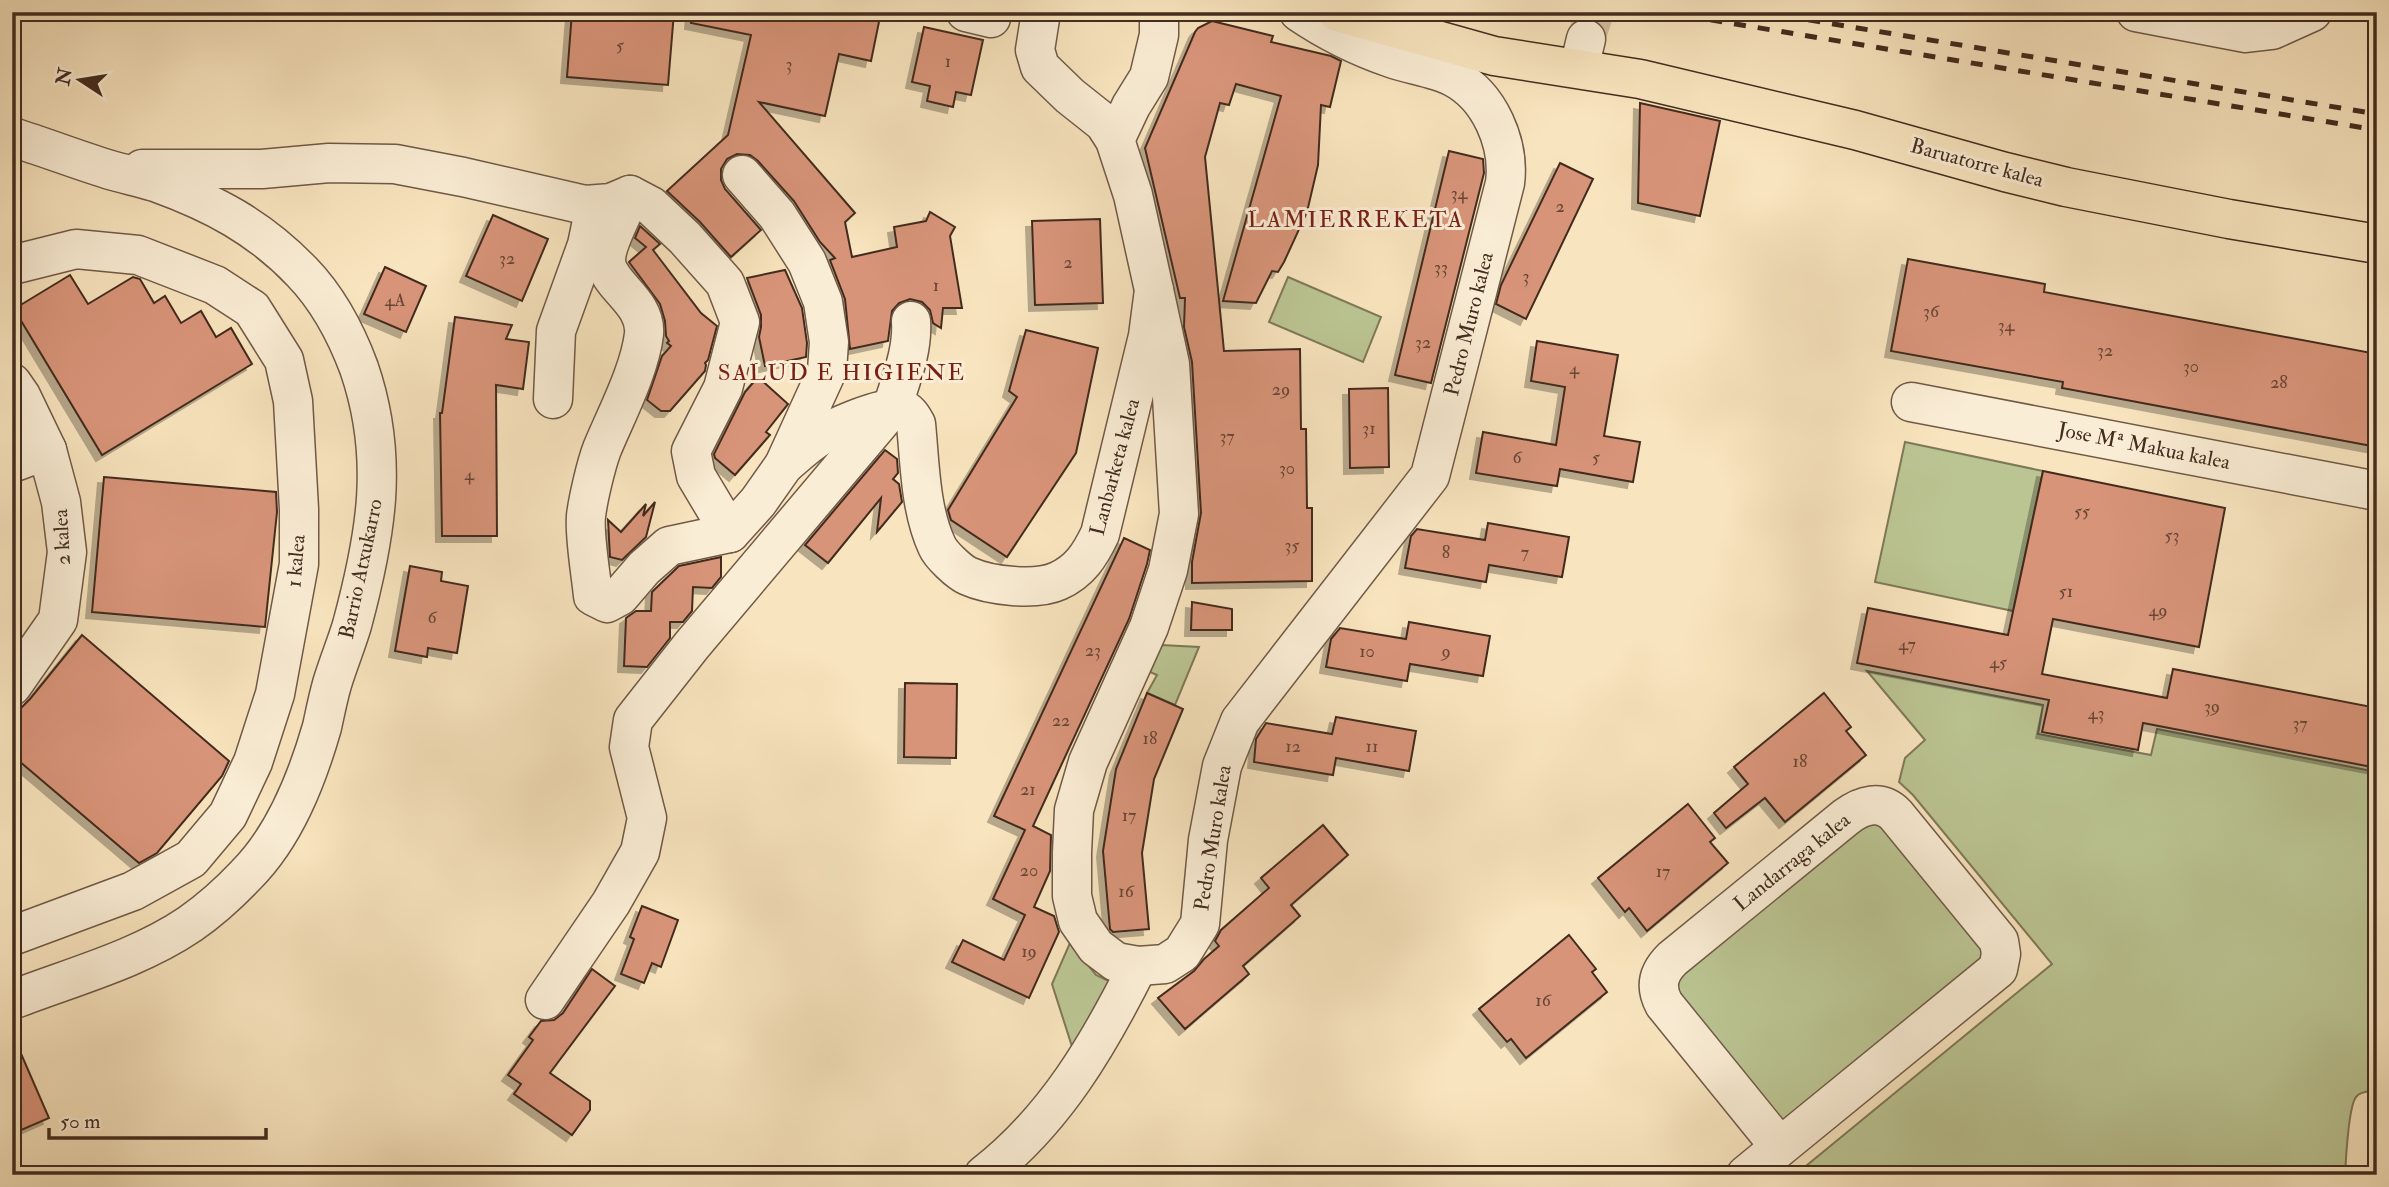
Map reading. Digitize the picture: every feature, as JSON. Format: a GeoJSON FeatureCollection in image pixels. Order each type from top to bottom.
{"type":"FeatureCollection","features":[{"type":"Feature","properties":{"kind":"main road","name":"Baruatorre kalea"},"geometry":{"type":"LineString","coordinates":[[1337,12],[1494,56],[1582,54],[1640,79],[1855,130],[2066,187],[2377,244]]}},
{"type":"Feature","properties":{"kind":"street","name":"Lanbarketa kalea"},"geometry":{"type":"LineString","coordinates":[[892,408],[902,409],[910,414],[916,424],[925,503],[938,548],[966,575],[995,583],[1028,587],[1057,581],[1087,560],[1100,534],[1148,336],[1154,290],[1133,195],[1115,140],[1104,123],[1040,67],[1035,51],[1041,12]]}},
{"type":"Feature","properties":{"kind":"street"},"geometry":{"type":"LineString","coordinates":[[1115,140],[1149,77],[1159,35],[1159,12]]}},
{"type":"Feature","properties":{"kind":"street","name":"Pedro Muro kalea"},"geometry":{"type":"LineString","coordinates":[[1138,966],[1165,964],[1182,953],[1200,923],[1208,840],[1222,766],[1240,721],[1430,475],[1505,183],[1508,164],[1496,124],[1472,90],[1453,77],[1389,57],[1320,26],[1299,12]]}},
{"type":"Feature","properties":{"kind":"street"},"geometry":{"type":"LineString","coordinates":[[2136,12],[2246,33],[2272,30],[2312,12]]}},
{"type":"Feature","properties":{"kind":"street"},"geometry":{"type":"LineString","coordinates":[[1090,111],[1131,106]]}},
{"type":"Feature","properties":{"kind":"street","name":"Barrio Atxukarro"},"geometry":{"type":"LineString","coordinates":[[12,137],[107,169],[153,181],[204,201],[240,220],[271,243],[304,274],[333,312],[352,351],[367,391],[375,435],[379,481],[374,526],[351,628],[331,685],[321,728],[291,811],[249,872],[206,912],[153,945],[12,1000]]}},
{"type":"Feature","properties":{"kind":"street"},"geometry":{"type":"LineString","coordinates":[[107,169],[262,169],[329,163],[395,164],[585,205],[613,200],[651,205],[725,283],[740,322],[723,388],[691,451],[696,476],[730,533]]}},
{"type":"Feature","properties":{"kind":"street"},"geometry":{"type":"LineString","coordinates":[[613,200],[611,242],[606,261],[613,278],[642,316],[644,334],[617,415],[601,452],[586,517],[593,596],[607,603],[620,596],[644,568],[669,546],[730,533],[758,502],[784,465],[827,371],[829,342],[822,302],[807,262],[777,215],[742,175]]}},
{"type":"Feature","properties":{"kind":"street"},"geometry":{"type":"LineString","coordinates":[[553,399],[556,331],[587,245],[613,200]]}},
{"type":"Feature","properties":{"kind":"street","name":"1 kalea"},"geometry":{"type":"LineString","coordinates":[[12,265],[76,249],[138,255],[215,285],[253,309],[284,360],[293,401],[299,509],[299,564],[275,694],[253,762],[228,815],[191,859],[133,891],[12,936]]}},
{"type":"Feature","properties":{"kind":"street"},"geometry":{"type":"LineString","coordinates":[[984,1175],[1032,1131],[1070,1086],[1109,1024],[1138,966],[1116,962],[1096,947],[1078,921],[1072,896],[1072,853],[1074,810],[1088,762],[1149,627],[1168,570],[1179,514],[1170,364],[1154,290]]}},
{"type":"Feature","properties":{"kind":"street"},"geometry":{"type":"LineString","coordinates":[[545,1000],[611,903],[640,852],[647,818],[629,747],[633,720],[692,645],[892,408],[906,367],[912,337],[911,321]]}},
{"type":"Feature","properties":{"kind":"street","name":"2 kalea"},"geometry":{"type":"LineString","coordinates":[[12,383],[47,450],[61,502],[67,552],[58,620],[12,687]]}},
{"type":"Feature","properties":{"kind":"street","name":"Jose Mª Makua kalea"},"geometry":{"type":"LineString","coordinates":[[1911,402],[2377,491]]}},
{"type":"Feature","properties":{"kind":"street"},"geometry":{"type":"LineString","coordinates":[[784,465],[820,436],[865,416],[892,408]]}},
{"type":"Feature","properties":{"kind":"street"},"geometry":{"type":"LineString","coordinates":[[12,463],[47,450]]}},
{"type":"Feature","properties":{"kind":"street","name":"Landarraga kalea"},"geometry":{"type":"LineString","coordinates":[[1745,1175],[1780,1147],[1998,968],[2001,954],[1998,941],[1892,810],[1881,806],[1867,805],[1853,811],[1672,959],[1660,975],[1658,988],[1664,1004],[1780,1147]]}},
{"type":"Feature","properties":{"kind":"green space"},"geometry":{"type":"Polygon","coordinates":[[[1288,277],[1381,317],[1363,362],[1269,322],[1288,277]]]}},
{"type":"Feature","properties":{"kind":"green space"},"geometry":{"type":"Polygon","coordinates":[[[1905,442],[2043,471],[2013,611],[1875,582],[1905,442]]]}},
{"type":"Feature","properties":{"kind":"green space"},"geometry":{"type":"Polygon","coordinates":[[[1161,645],[1199,647],[1175,705],[1147,693],[1157,675],[1150,672],[1161,645]]]}},
{"type":"Feature","properties":{"kind":"green space"},"geometry":{"type":"Polygon","coordinates":[[[1867,671],[2043,705],[2038,734],[2151,755],[2157,729],[2377,772],[2377,1092],[2360,1094],[2353,1103],[2345,1175],[1795,1175],[2052,964],[1913,795],[1899,782],[1905,758],[1925,740],[1867,671]]]}},
{"type":"Feature","properties":{"kind":"green space"},"geometry":{"type":"Polygon","coordinates":[[[1869,812],[1987,947],[1985,957],[1785,1121],[1778,1120],[1668,985],[1869,812]]]}},
{"type":"Feature","properties":{"kind":"green space"},"geometry":{"type":"Polygon","coordinates":[[[1070,943],[1096,975],[1119,986],[1076,1059],[1052,984],[1070,943]]]}},
{"type":"Feature","properties":{"kind":"building"},"geometry":{"type":"Polygon","coordinates":[[[572,12],[674,12],[668,85],[567,77],[572,12]]]}},
{"type":"Feature","properties":{"kind":"building"},"geometry":{"type":"Polygon","coordinates":[[[692,12],[881,12],[871,61],[839,54],[825,116],[759,102],[855,213],[845,222],[852,257],[897,247],[894,227],[926,221],[930,212],[955,227],[950,236],[962,308],[943,308],[941,328],[933,323],[930,310],[922,302],[910,299],[899,303],[892,311],[888,341],[850,349],[845,299],[830,260],[835,258],[820,242],[794,201],[750,155],[737,154],[727,159],[721,169],[721,180],[725,189],[761,230],[731,257],[700,222],[667,191],[728,135],[751,35],[691,23],[692,12]]]}},
{"type":"Feature","properties":{"kind":"building"},"geometry":{"type":"Polygon","coordinates":[[[1212,21],[1273,36],[1271,42],[1331,56],[1341,61],[1330,107],[1321,105],[1318,165],[1307,212],[1284,262],[1278,272],[1272,271],[1256,303],[1223,301],[1281,96],[1236,84],[1229,105],[1220,103],[1205,157],[1224,351],[1300,349],[1301,429],[1306,429],[1307,508],[1312,508],[1312,581],[1192,583],[1192,562],[1201,513],[1192,362],[1184,327],[1185,298],[1180,298],[1145,148],[1195,32],[1212,21]]]}},
{"type":"Feature","properties":{"kind":"building"},"geometry":{"type":"Polygon","coordinates":[[[924,27],[983,40],[971,95],[956,92],[953,107],[927,101],[930,86],[912,82],[924,27]]]}},
{"type":"Feature","properties":{"kind":"building"},"geometry":{"type":"Polygon","coordinates":[[[1640,103],[1720,121],[1700,216],[1638,203],[1640,103]]]}},
{"type":"Feature","properties":{"kind":"building"},"geometry":{"type":"Polygon","coordinates":[[[1449,151],[1483,159],[1484,173],[1431,383],[1395,375],[1449,151]]]}},
{"type":"Feature","properties":{"kind":"building"},"geometry":{"type":"Polygon","coordinates":[[[1560,163],[1593,179],[1526,319],[1496,304],[1501,285],[1560,163]]]}},
{"type":"Feature","properties":{"kind":"building"},"geometry":{"type":"Polygon","coordinates":[[[493,215],[548,239],[522,301],[466,276],[493,215]]]}},
{"type":"Feature","properties":{"kind":"building"},"geometry":{"type":"Polygon","coordinates":[[[1100,219],[1103,303],[1035,305],[1032,221],[1100,219]]]}},
{"type":"Feature","properties":{"kind":"building"},"geometry":{"type":"Polygon","coordinates":[[[640,226],[660,244],[653,250],[701,313],[717,326],[705,371],[670,411],[661,411],[647,400],[662,356],[671,346],[667,343],[669,341],[660,304],[629,262],[646,247],[635,238],[640,226]]]}},
{"type":"Feature","properties":{"kind":"building"},"geometry":{"type":"Polygon","coordinates":[[[1908,259],[2045,284],[2044,292],[2377,354],[2377,447],[2062,388],[2063,382],[1891,351],[1908,259]]]}},
{"type":"Feature","properties":{"kind":"building"},"geometry":{"type":"Polygon","coordinates":[[[385,267],[426,286],[406,332],[364,314],[385,267]]]}},
{"type":"Feature","properties":{"kind":"building"},"geometry":{"type":"Polygon","coordinates":[[[785,270],[802,308],[807,343],[806,357],[765,366],[759,337],[761,315],[747,278],[785,270]]]}},
{"type":"Feature","properties":{"kind":"building"},"geometry":{"type":"Polygon","coordinates":[[[70,275],[88,304],[133,277],[140,279],[154,303],[165,296],[181,323],[201,311],[216,337],[231,328],[252,364],[102,455],[14,309],[70,275]]]}},
{"type":"Feature","properties":{"kind":"building"},"geometry":{"type":"Polygon","coordinates":[[[455,317],[512,325],[506,339],[529,342],[523,389],[496,385],[497,536],[442,536],[440,413],[455,317]]]}},
{"type":"Feature","properties":{"kind":"building"},"geometry":{"type":"Polygon","coordinates":[[[1026,330],[1098,348],[1076,453],[1007,557],[951,520],[948,510],[1017,397],[1009,391],[1026,330]]]}},
{"type":"Feature","properties":{"kind":"building"},"geometry":{"type":"Polygon","coordinates":[[[1537,341],[1618,355],[1604,436],[1640,442],[1633,482],[1560,469],[1557,486],[1476,473],[1483,432],[1556,445],[1565,387],[1531,381],[1537,341]]]}},
{"type":"Feature","properties":{"kind":"building"},"geometry":{"type":"Polygon","coordinates":[[[758,377],[788,404],[766,432],[770,435],[735,475],[715,458],[714,454],[745,392],[758,377]]]}},
{"type":"Feature","properties":{"kind":"building"},"geometry":{"type":"Polygon","coordinates":[[[1388,388],[1389,467],[1350,468],[1349,389],[1388,388]]]}},
{"type":"Feature","properties":{"kind":"building"},"geometry":{"type":"Polygon","coordinates":[[[885,450],[897,459],[898,473],[893,479],[899,484],[902,502],[877,532],[881,498],[828,563],[805,545],[885,450]]]}},
{"type":"Feature","properties":{"kind":"building"},"geometry":{"type":"Polygon","coordinates":[[[2043,471],[2225,508],[2199,647],[2053,619],[2042,674],[2167,698],[2173,669],[2377,708],[2377,768],[2143,723],[2138,750],[2042,732],[2049,700],[1857,663],[1868,608],[2008,635],[2043,471]]]}},
{"type":"Feature","properties":{"kind":"building"},"geometry":{"type":"Polygon","coordinates":[[[104,477],[276,492],[277,512],[265,627],[92,612],[104,477]]]}},
{"type":"Feature","properties":{"kind":"building"},"geometry":{"type":"Polygon","coordinates":[[[655,502],[646,537],[622,560],[610,557],[608,520],[621,532],[646,504],[643,516],[655,502]]]}},
{"type":"Feature","properties":{"kind":"building"},"geometry":{"type":"Polygon","coordinates":[[[1488,523],[1569,537],[1562,577],[1489,565],[1486,582],[1405,568],[1411,536],[1417,529],[1485,540],[1488,523]]]}},
{"type":"Feature","properties":{"kind":"building"},"geometry":{"type":"Polygon","coordinates":[[[1124,538],[1150,550],[1147,564],[1129,619],[1033,826],[1051,835],[1050,871],[1034,907],[1054,916],[1059,932],[1029,998],[952,962],[963,940],[1004,960],[1025,915],[993,899],[1025,830],[994,816],[1124,538]]]}},
{"type":"Feature","properties":{"kind":"building"},"geometry":{"type":"Polygon","coordinates":[[[721,557],[721,577],[712,588],[693,587],[692,611],[683,622],[670,622],[670,638],[647,667],[624,666],[626,618],[636,611],[651,611],[652,592],[679,566],[721,557]]]}},
{"type":"Feature","properties":{"kind":"building"},"geometry":{"type":"Polygon","coordinates":[[[410,566],[442,572],[441,581],[468,586],[457,653],[428,648],[427,657],[395,651],[410,566]]]}},
{"type":"Feature","properties":{"kind":"building"},"geometry":{"type":"Polygon","coordinates":[[[1192,602],[1232,609],[1232,630],[1191,630],[1192,602]]]}},
{"type":"Feature","properties":{"kind":"building"},"geometry":{"type":"Polygon","coordinates":[[[1409,622],[1490,636],[1483,676],[1410,664],[1407,681],[1326,667],[1331,639],[1340,628],[1406,639],[1409,622]]]}},
{"type":"Feature","properties":{"kind":"building"},"geometry":{"type":"Polygon","coordinates":[[[82,635],[229,761],[222,776],[157,853],[139,863],[12,755],[12,717],[82,635]]]}},
{"type":"Feature","properties":{"kind":"building"},"geometry":{"type":"Polygon","coordinates":[[[905,683],[957,684],[956,758],[904,757],[905,683]]]}},
{"type":"Feature","properties":{"kind":"building"},"geometry":{"type":"Polygon","coordinates":[[[1147,693],[1183,709],[1154,779],[1142,853],[1149,929],[1113,932],[1110,929],[1103,851],[1116,769],[1147,693]]]}},
{"type":"Feature","properties":{"kind":"building"},"geometry":{"type":"Polygon","coordinates":[[[1824,693],[1851,727],[1846,731],[1866,755],[1785,822],[1765,798],[1726,828],[1714,813],[1748,784],[1734,767],[1824,693]]]}},
{"type":"Feature","properties":{"kind":"building"},"geometry":{"type":"Polygon","coordinates":[[[1336,717],[1416,731],[1409,771],[1336,758],[1333,775],[1254,762],[1256,739],[1266,723],[1332,734],[1336,717]]]}},
{"type":"Feature","properties":{"kind":"building"},"geometry":{"type":"Polygon","coordinates":[[[1688,804],[1715,838],[1710,842],[1728,863],[1647,931],[1629,908],[1625,912],[1598,878],[1688,804]]]}},
{"type":"Feature","properties":{"kind":"building"},"geometry":{"type":"Polygon","coordinates":[[[1323,825],[1348,855],[1291,905],[1300,916],[1243,966],[1249,974],[1185,1029],[1158,998],[1194,971],[1219,946],[1215,941],[1221,930],[1269,888],[1261,878],[1323,825]]]}},
{"type":"Feature","properties":{"kind":"building"},"geometry":{"type":"Polygon","coordinates":[[[642,906],[678,920],[661,967],[652,963],[644,983],[621,974],[634,939],[630,937],[642,906]]]}},
{"type":"Feature","properties":{"kind":"building"},"geometry":{"type":"Polygon","coordinates":[[[1569,935],[1596,969],[1592,972],[1607,992],[1526,1058],[1511,1039],[1507,1042],[1479,1009],[1569,935]]]}},
{"type":"Feature","properties":{"kind":"building"},"geometry":{"type":"Polygon","coordinates":[[[592,969],[615,986],[550,1073],[590,1101],[590,1110],[572,1135],[514,1094],[521,1084],[508,1075],[533,1040],[529,1037],[541,1021],[554,1020],[563,1013],[592,969]]]}},
{"type":"Feature","properties":{"kind":"building"},"geometry":{"type":"Polygon","coordinates":[[[12,1033],[49,1118],[12,1134],[12,1033]]]}},
{"type":"Feature","properties":{"kind":"tunnel"},"geometry":{"type":"LineString","coordinates":[[1586,39],[1595,12]]}},
{"type":"Feature","properties":{"kind":"railway"},"geometry":{"type":"LineString","coordinates":[[1663,12],[2377,130]]}},
{"type":"Feature","properties":{"kind":"railway"},"geometry":{"type":"LineString","coordinates":[[1761,12],[2377,114]]}},
{"type":"Feature","properties":{"kind":"district","name":"LAMIERREKETA"},"geometry":{"type":"Point","coordinates":[1356,219]}},
{"type":"Feature","properties":{"kind":"district","name":"SALUD E HIGIENE"},"geometry":{"type":"Point","coordinates":[842,372]}}]}
